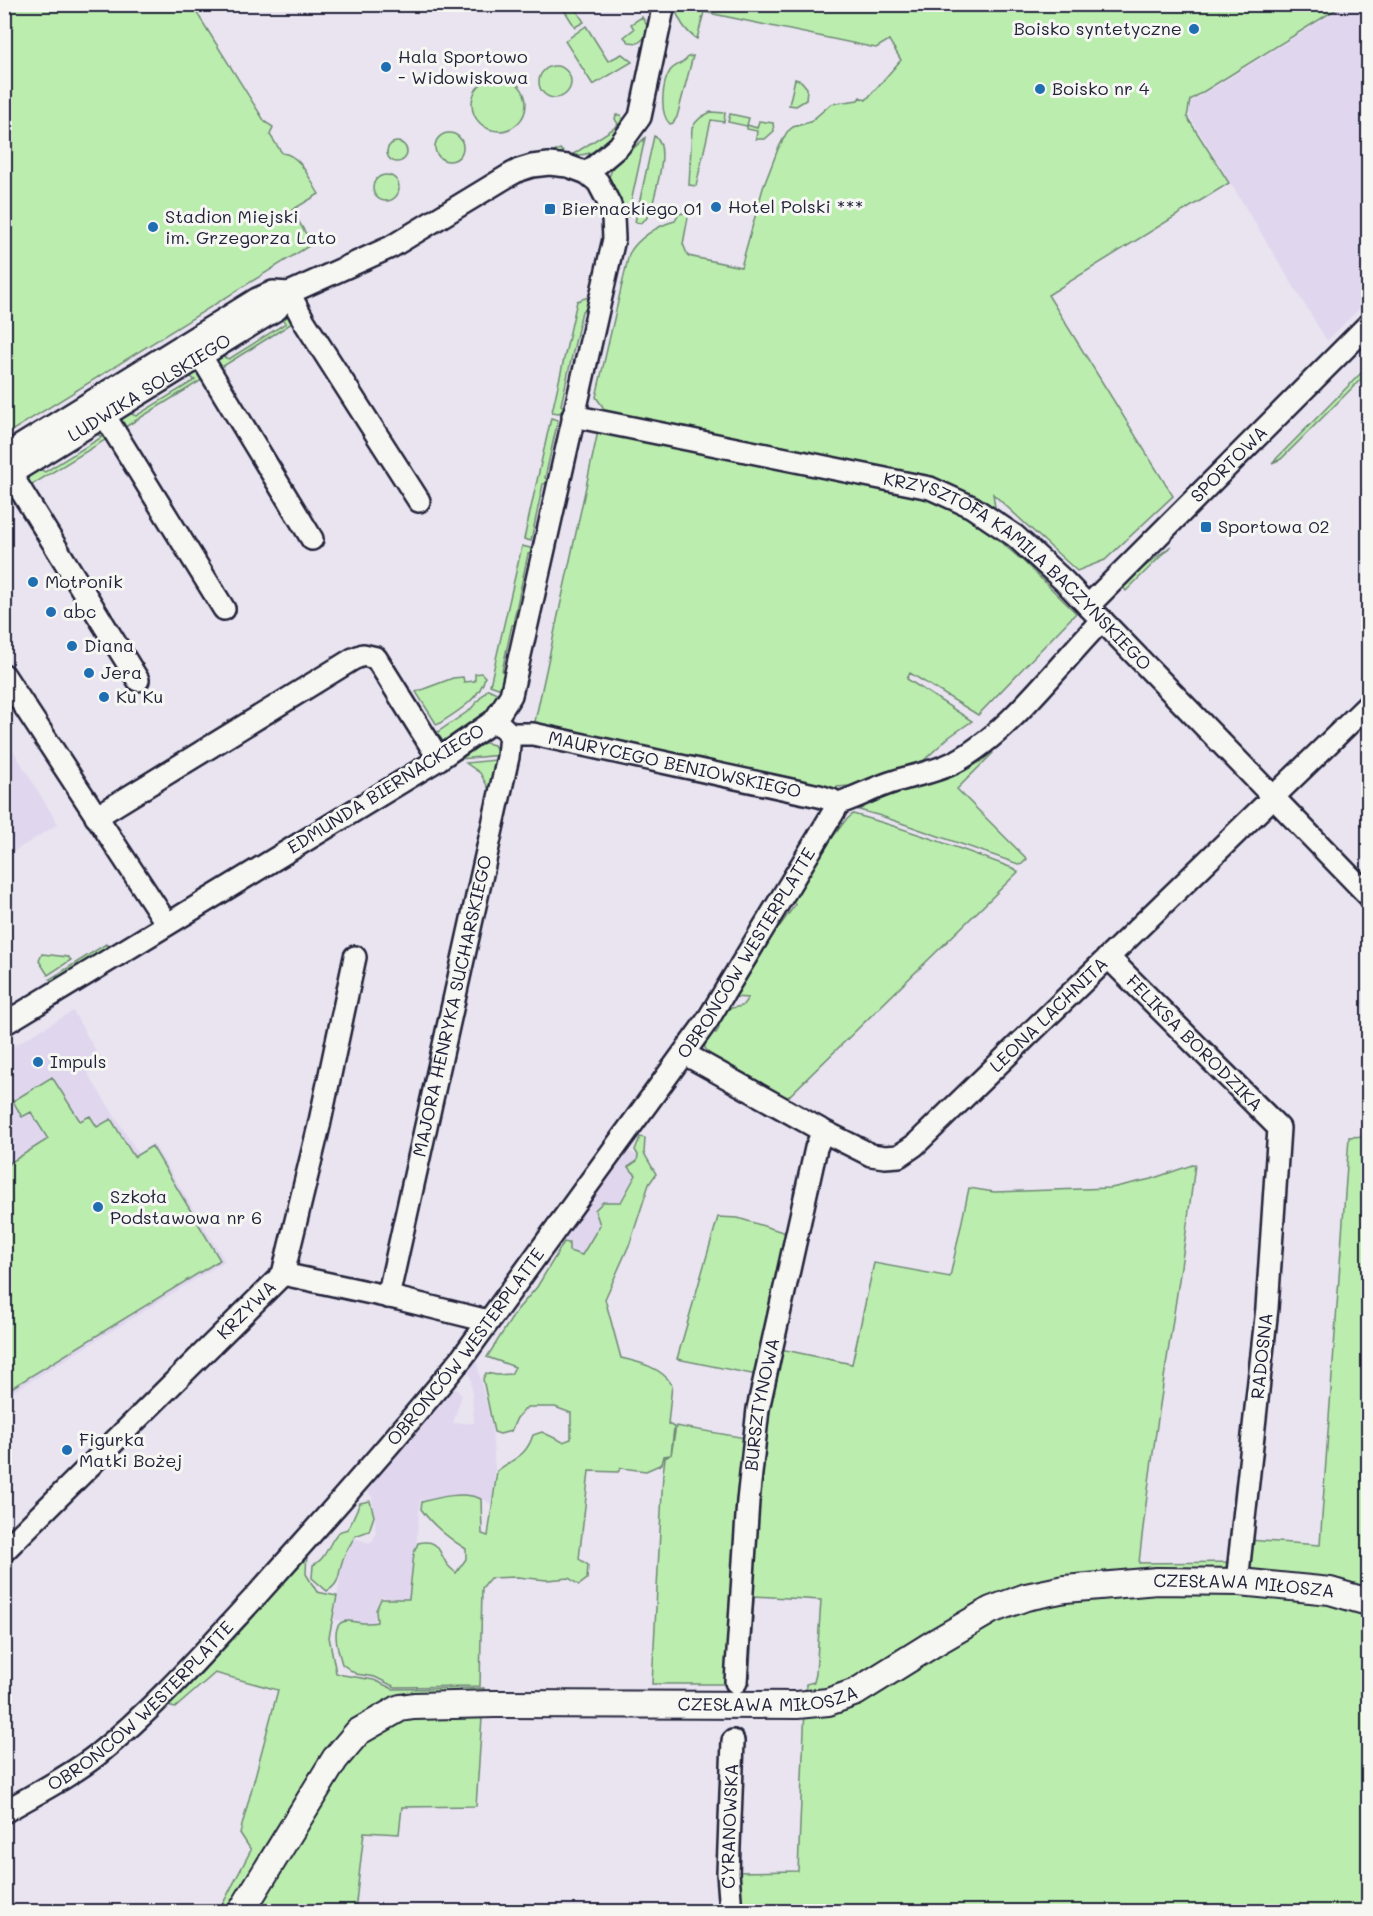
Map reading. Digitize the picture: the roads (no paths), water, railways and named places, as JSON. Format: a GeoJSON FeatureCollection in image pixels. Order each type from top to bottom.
{"type":"FeatureCollection","features":[{"type":"Feature","properties":{"kind":"street"},"geometry":{"type":"LineString","coordinates":[[587,173],[619,146],[640,117],[664,4]]}},
{"type":"Feature","properties":{"kind":"street","name":"LUDWIKA SOLSKIEGO"},"geometry":{"type":"LineString","coordinates":[[6,468],[196,348],[277,309],[288,293],[391,247],[519,170],[549,164],[568,166],[587,173]]}},
{"type":"Feature","properties":{"kind":"street","name":"EDMUNDA BIERNACKIEGO"},"geometry":{"type":"LineString","coordinates":[[4,1024],[438,759],[503,727],[614,239],[610,205],[598,182],[587,173]]}},
{"type":"Feature","properties":{"kind":"street"},"geometry":{"type":"LineString","coordinates":[[288,293],[419,501]]}},
{"type":"Feature","properties":{"kind":"street","name":"SPORTOWA"},"geometry":{"type":"LineString","coordinates":[[836,804],[895,781],[934,771],[955,762],[980,746],[1020,708],[1095,613],[1368,325]]}},
{"type":"Feature","properties":{"kind":"street"},"geometry":{"type":"LineString","coordinates":[[196,348],[312,539]]}},
{"type":"Feature","properties":{"kind":"street"},"geometry":{"type":"LineString","coordinates":[[100,407],[224,609]]}},
{"type":"Feature","properties":{"kind":"street","name":"KRZYSZTOFA KAMILA BACZYŃSKIEGO"},"geometry":{"type":"LineString","coordinates":[[573,416],[930,488],[972,507],[1015,536],[1095,613],[1368,895]]}},
{"type":"Feature","properties":{"kind":"street"},"geometry":{"type":"LineString","coordinates":[[6,468],[138,680]]}},
{"type":"Feature","properties":{"kind":"street"},"geometry":{"type":"LineString","coordinates":[[96,817],[363,655],[376,658],[438,759]]}},
{"type":"Feature","properties":{"kind":"street"},"geometry":{"type":"LineString","coordinates":[[4,675],[167,924]]}},
{"type":"Feature","properties":{"kind":"street","name":"LEONA LACHNITA"},"geometry":{"type":"LineString","coordinates":[[685,1054],[823,1131],[871,1155],[900,1156],[915,1145],[1368,705]]}},
{"type":"Feature","properties":{"kind":"street","name":"MAURYCEGO BENIOWSKIEGO"},"geometry":{"type":"LineString","coordinates":[[503,727],[819,796],[832,800],[836,804]]}},
{"type":"Feature","properties":{"kind":"street","name":"MAJORA HENRYKA SUCHARSKIEGO"},"geometry":{"type":"LineString","coordinates":[[388,1297],[508,757],[503,727]]}},
{"type":"Feature","properties":{"kind":"street","name":"OBROŃCÓW WESTERPLATTE"},"geometry":{"type":"LineString","coordinates":[[4,1812],[95,1756],[144,1715],[326,1518],[456,1366],[685,1054],[788,890],[836,808],[836,804]]}},
{"type":"Feature","properties":{"kind":"street","name":"KRZYWA"},"geometry":{"type":"LineString","coordinates":[[4,1551],[283,1274],[319,1126],[355,957]]}},
{"type":"Feature","properties":{"kind":"street","name":"FELIKSA BORODZIKA"},"geometry":{"type":"LineString","coordinates":[[1108,957],[1279,1128]]}},
{"type":"Feature","properties":{"kind":"street","name":"RADOSNA"},"geometry":{"type":"LineString","coordinates":[[1237,1582],[1267,1308],[1279,1128]]}},
{"type":"Feature","properties":{"kind":"street","name":"BURSZTYNOWA"},"geometry":{"type":"LineString","coordinates":[[736,1682],[748,1501],[758,1409],[816,1148],[823,1131]]}},
{"type":"Feature","properties":{"kind":"street"},"geometry":{"type":"LineString","coordinates":[[283,1274],[488,1321]]}},
{"type":"Feature","properties":{"kind":"street","name":"CZESŁAWA MIŁOSZA"},"geometry":{"type":"LineString","coordinates":[[241,1911],[335,1759],[358,1732],[400,1708],[494,1704],[798,1705],[828,1702],[856,1692],[991,1610],[1026,1597],[1065,1588],[1156,1581],[1237,1582],[1330,1591],[1368,1602]]}},
{"type":"Feature","properties":{"kind":"street","name":"CYRANOWSKA"},"geometry":{"type":"LineString","coordinates":[[731,1911],[728,1873],[733,1741]]}},
{"type":"Feature","properties":{"kind":"place","name":"Boisko syntetyczne"},"geometry":{"type":"Point","coordinates":[1194,29]}},
{"type":"Feature","properties":{"kind":"place","name":"Hala Sportowo - Widowiskowa"},"geometry":{"type":"Point","coordinates":[386,67]}},
{"type":"Feature","properties":{"kind":"place","name":"Boisko nr 4"},"geometry":{"type":"Point","coordinates":[1040,89]}},
{"type":"Feature","properties":{"kind":"place","name":"Hotel Polski ***"},"geometry":{"type":"Point","coordinates":[716,207]}},
{"type":"Feature","properties":{"kind":"place","name":"Biernackiego 01"},"geometry":{"type":"Point","coordinates":[550,209]}},
{"type":"Feature","properties":{"kind":"place","name":"Stadion Miejski im. Grzegorza Lato"},"geometry":{"type":"Point","coordinates":[153,227]}},
{"type":"Feature","properties":{"kind":"place","name":"Sportowa 02"},"geometry":{"type":"Point","coordinates":[1206,527]}},
{"type":"Feature","properties":{"kind":"place","name":"Motronik"},"geometry":{"type":"Point","coordinates":[33,582]}},
{"type":"Feature","properties":{"kind":"place","name":"abc"},"geometry":{"type":"Point","coordinates":[51,612]}},
{"type":"Feature","properties":{"kind":"place","name":"Diana"},"geometry":{"type":"Point","coordinates":[72,646]}},
{"type":"Feature","properties":{"kind":"place","name":"Jera"},"geometry":{"type":"Point","coordinates":[89,673]}},
{"type":"Feature","properties":{"kind":"place","name":"Ku Ku"},"geometry":{"type":"Point","coordinates":[104,697]}},
{"type":"Feature","properties":{"kind":"place","name":"Impuls"},"geometry":{"type":"Point","coordinates":[38,1062]}},
{"type":"Feature","properties":{"kind":"place","name":"Szkoła Podstawowa nr 6"},"geometry":{"type":"Point","coordinates":[98,1207]}},
{"type":"Feature","properties":{"kind":"place","name":"Figurka Matki Bożej"},"geometry":{"type":"Point","coordinates":[67,1450]}}]}
